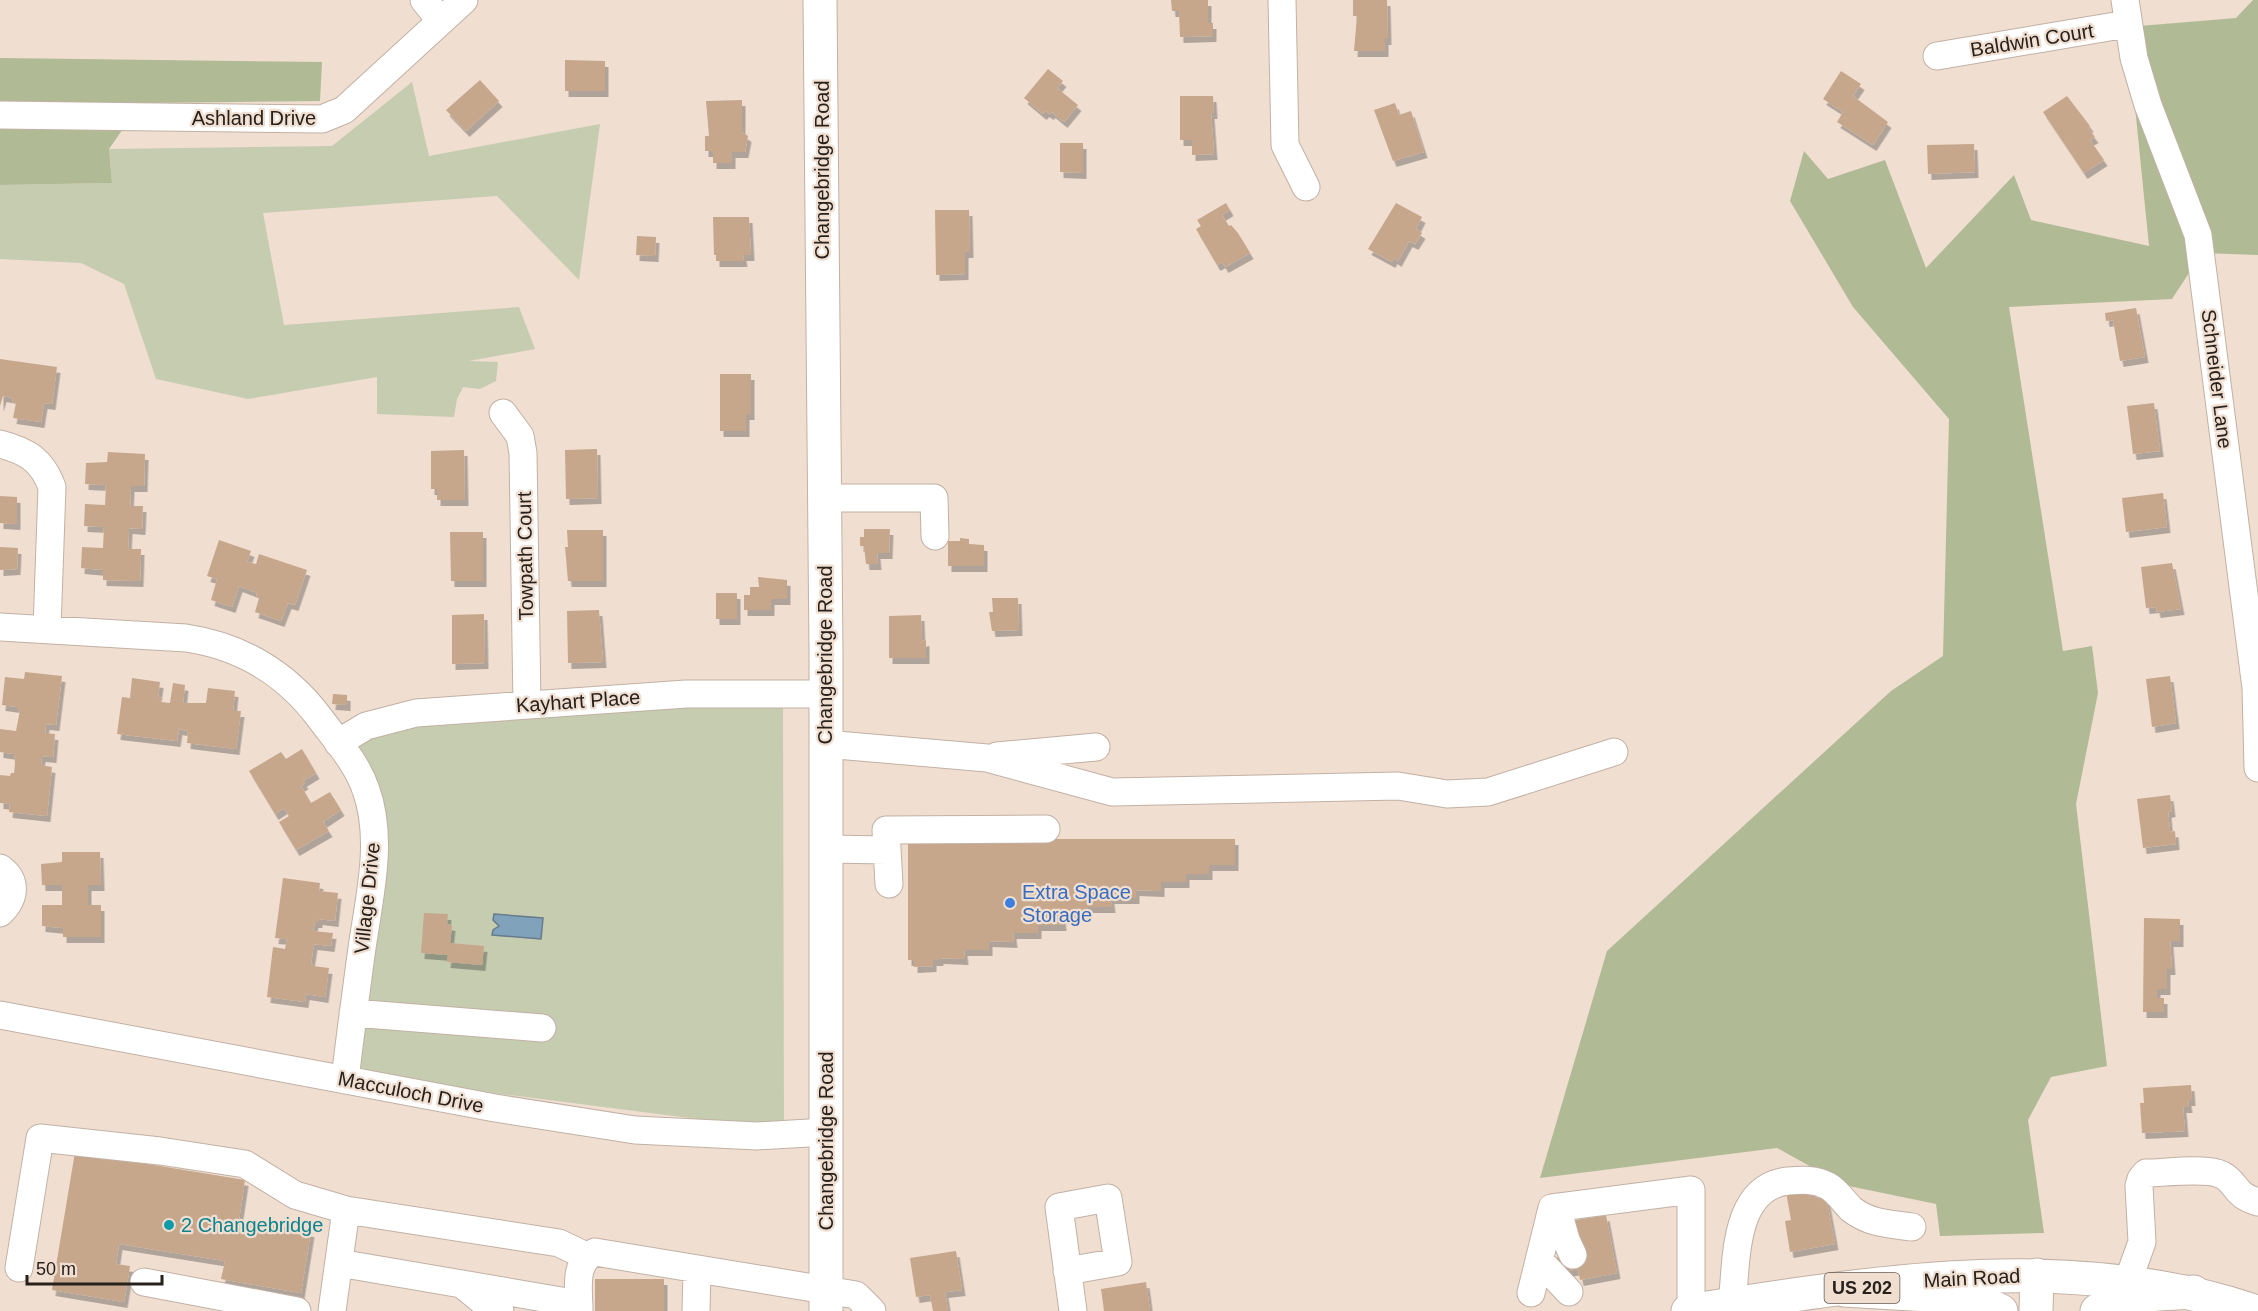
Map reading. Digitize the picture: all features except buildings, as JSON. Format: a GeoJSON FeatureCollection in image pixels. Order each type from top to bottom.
{"type":"FeatureCollection","features":[{"type":"Feature","properties":{"kind":"main road","name":"Changebridge Road"},"geometry":{"type":"LineString","coordinates":[[820,0],[826,849],[826,1301]]}},
{"type":"Feature","properties":{"kind":"main road","name":"Main Road"},"geometry":{"type":"LineString","coordinates":[[1709,1309],[1844,1290],[1971,1276],[2047,1276],[2128,1281],[2193,1292],[2254,1311]]}},
{"type":"Feature","properties":{"kind":"main road"},"geometry":{"type":"LineString","coordinates":[[2036,1311],[2047,1276]]}},
{"type":"Feature","properties":{"kind":"main road"},"geometry":{"type":"LineString","coordinates":[[2047,1276],[2057,1311]]}},
{"type":"Feature","properties":{"kind":"main road"},"geometry":{"type":"LineString","coordinates":[[1844,1290],[1962,1297],[1980,1301],[2001,1311]]}},
{"type":"Feature","properties":{"kind":"main road"},"geometry":{"type":"LineString","coordinates":[[2097,1311],[2112,1302],[2128,1298],[2193,1292]]}},
{"type":"Feature","properties":{"kind":"street","name":"Ashland Drive"},"geometry":{"type":"LineString","coordinates":[[0,115],[322,120],[345,110],[432,10],[464,0]]}},
{"type":"Feature","properties":{"kind":"street"},"geometry":{"type":"LineString","coordinates":[[1282,0],[1285,145],[1306,187]]}},
{"type":"Feature","properties":{"kind":"street","name":"Baldwin Court"},"geometry":{"type":"LineString","coordinates":[[1937,56],[2126,12]]}},
{"type":"Feature","properties":{"kind":"street","name":"Schneider Lane"},"geometry":{"type":"LineString","coordinates":[[2126,12],[2148,105],[2198,235],[2256,688],[2258,768]]}},
{"type":"Feature","properties":{"kind":"street","name":"Towpath Court"},"geometry":{"type":"LineString","coordinates":[[503,413],[520,436],[523,453],[527,705]]}},
{"type":"Feature","properties":{"kind":"street"},"geometry":{"type":"LineString","coordinates":[[0,444],[22,450],[33,457],[48,476],[52,487],[47,629]]}},
{"type":"Feature","properties":{"kind":"street"},"geometry":{"type":"LineString","coordinates":[[824,498],[934,498],[935,536]]}},
{"type":"Feature","properties":{"kind":"street","name":"Village Drive"},"geometry":{"type":"LineString","coordinates":[[0,627],[186,638],[234,649],[276,674],[303,698],[338,743],[356,767],[366,789],[374,826],[373,873],[345,1080]]}},
{"type":"Feature","properties":{"kind":"street","name":"Kayhart Place"},"geometry":{"type":"LineString","coordinates":[[338,743],[366,726],[416,713],[686,694],[825,694]]}},
{"type":"Feature","properties":{"kind":"street"},"geometry":{"type":"LineString","coordinates":[[825,744],[987,758],[1112,792],[1398,786],[1447,794],[1488,792],[1511,786],[1562,766],[1614,752]]}},
{"type":"Feature","properties":{"kind":"street"},"geometry":{"type":"LineString","coordinates":[[987,758],[1096,747]]}},
{"type":"Feature","properties":{"kind":"street"},"geometry":{"type":"LineString","coordinates":[[889,884],[886,830],[1046,829]]}},
{"type":"Feature","properties":{"kind":"street"},"geometry":{"type":"LineString","coordinates":[[826,849],[887,850]]}},
{"type":"Feature","properties":{"kind":"street"},"geometry":{"type":"LineString","coordinates":[[0,868],[8,874],[13,888],[11,902],[0,913]]}},
{"type":"Feature","properties":{"kind":"street"},"geometry":{"type":"LineString","coordinates":[[353,1013],[542,1028]]}},
{"type":"Feature","properties":{"kind":"street","name":"Macculoch Drive"},"geometry":{"type":"LineString","coordinates":[[0,1016],[495,1108],[635,1130],[757,1136],[826,1132]]}},
{"type":"Feature","properties":{"kind":"street"},"geometry":{"type":"LineString","coordinates":[[19,1269],[40,1138],[160,1151],[245,1164],[296,1195],[346,1210],[559,1243],[585,1256]]}},
{"type":"Feature","properties":{"kind":"street"},"geometry":{"type":"LineString","coordinates":[[2128,1281],[2140,1252],[2139,1186],[2146,1173],[2212,1171],[2223,1175],[2238,1194],[2258,1202]]}},
{"type":"Feature","properties":{"kind":"street"},"geometry":{"type":"LineString","coordinates":[[1709,1309],[1753,1199],[1762,1190],[1778,1182],[1806,1180],[1829,1187],[1852,1210],[1872,1222],[1912,1227]]}},
{"type":"Feature","properties":{"kind":"street"},"geometry":{"type":"LineString","coordinates":[[1531,1293],[1566,1271],[1552,1208],[1691,1190],[1709,1309]]}},
{"type":"Feature","properties":{"kind":"street"},"geometry":{"type":"LineString","coordinates":[[332,1311],[346,1210]]}},
{"type":"Feature","properties":{"kind":"street"},"geometry":{"type":"LineString","coordinates":[[339,1263],[460,1283],[579,1308],[580,1268],[585,1256],[595,1252],[608,1253],[697,1269],[826,1301],[856,1295],[872,1311]]}},
{"type":"Feature","properties":{"kind":"street"},"geometry":{"type":"LineString","coordinates":[[696,1311],[697,1269]]}},
{"type":"Feature","properties":{"kind":"street"},"geometry":{"type":"LineString","coordinates":[[1067,1271],[1073,1311]]}},
{"type":"Feature","properties":{"kind":"street"},"geometry":{"type":"LineString","coordinates":[[144,1282],[297,1311]]}},
{"type":"Feature","properties":{"kind":"street"},"geometry":{"type":"LineString","coordinates":[[460,1283],[495,1309],[533,1311]]}},
{"type":"Feature","properties":{"kind":"green space"},"geometry":{"type":"Polygon","coordinates":[[[2253,0],[2258,0],[2258,255],[2202,253],[2172,299],[2009,307],[2063,651],[2092,646],[2098,693],[2076,804],[2107,1066],[2051,1077],[2028,1120],[2044,1233],[1940,1236],[1936,1204],[1844,1185],[1777,1148],[1540,1178],[1607,951],[1891,691],[1943,656],[1949,419],[1853,307],[1790,201],[1804,151],[1828,179],[1885,160],[1926,268],[2014,175],[2031,220],[2149,246],[2127,27],[2236,18],[2253,0]]]}},
{"type":"Feature","properties":{"kind":"green space"},"geometry":{"type":"Polygon","coordinates":[[[0,58],[322,62],[320,101],[141,103],[109,149],[112,183],[0,185],[0,58]]]}},
{"type":"Feature","properties":{"kind":"green space"},"geometry":{"type":"Polygon","coordinates":[[[412,82],[429,156],[600,124],[579,280],[497,196],[263,213],[284,325],[519,307],[535,349],[469,361],[498,362],[496,381],[480,389],[463,387],[457,399],[454,417],[377,414],[377,377],[248,399],[156,379],[124,284],[81,263],[0,259],[0,185],[112,183],[109,149],[332,146],[412,82]]]}},
{"type":"Feature","properties":{"kind":"green space"},"geometry":{"type":"Polygon","coordinates":[[[783,688],[784,1130],[344,1074],[367,814],[344,737],[666,692],[783,688]]]}},
{"type":"Feature","properties":{"kind":"water"},"geometry":{"type":"Polygon","coordinates":[[[494,914],[543,918],[541,939],[492,935],[493,930],[499,926],[493,920],[494,914]]]}},
{"type":"Feature","properties":{"kind":"place","name":"Extra Space Storage"},"geometry":{"type":"Point","coordinates":[1010,903]}},
{"type":"Feature","properties":{"kind":"place","name":"2 Changebridge"},"geometry":{"type":"Point","coordinates":[169,1225]}}]}
